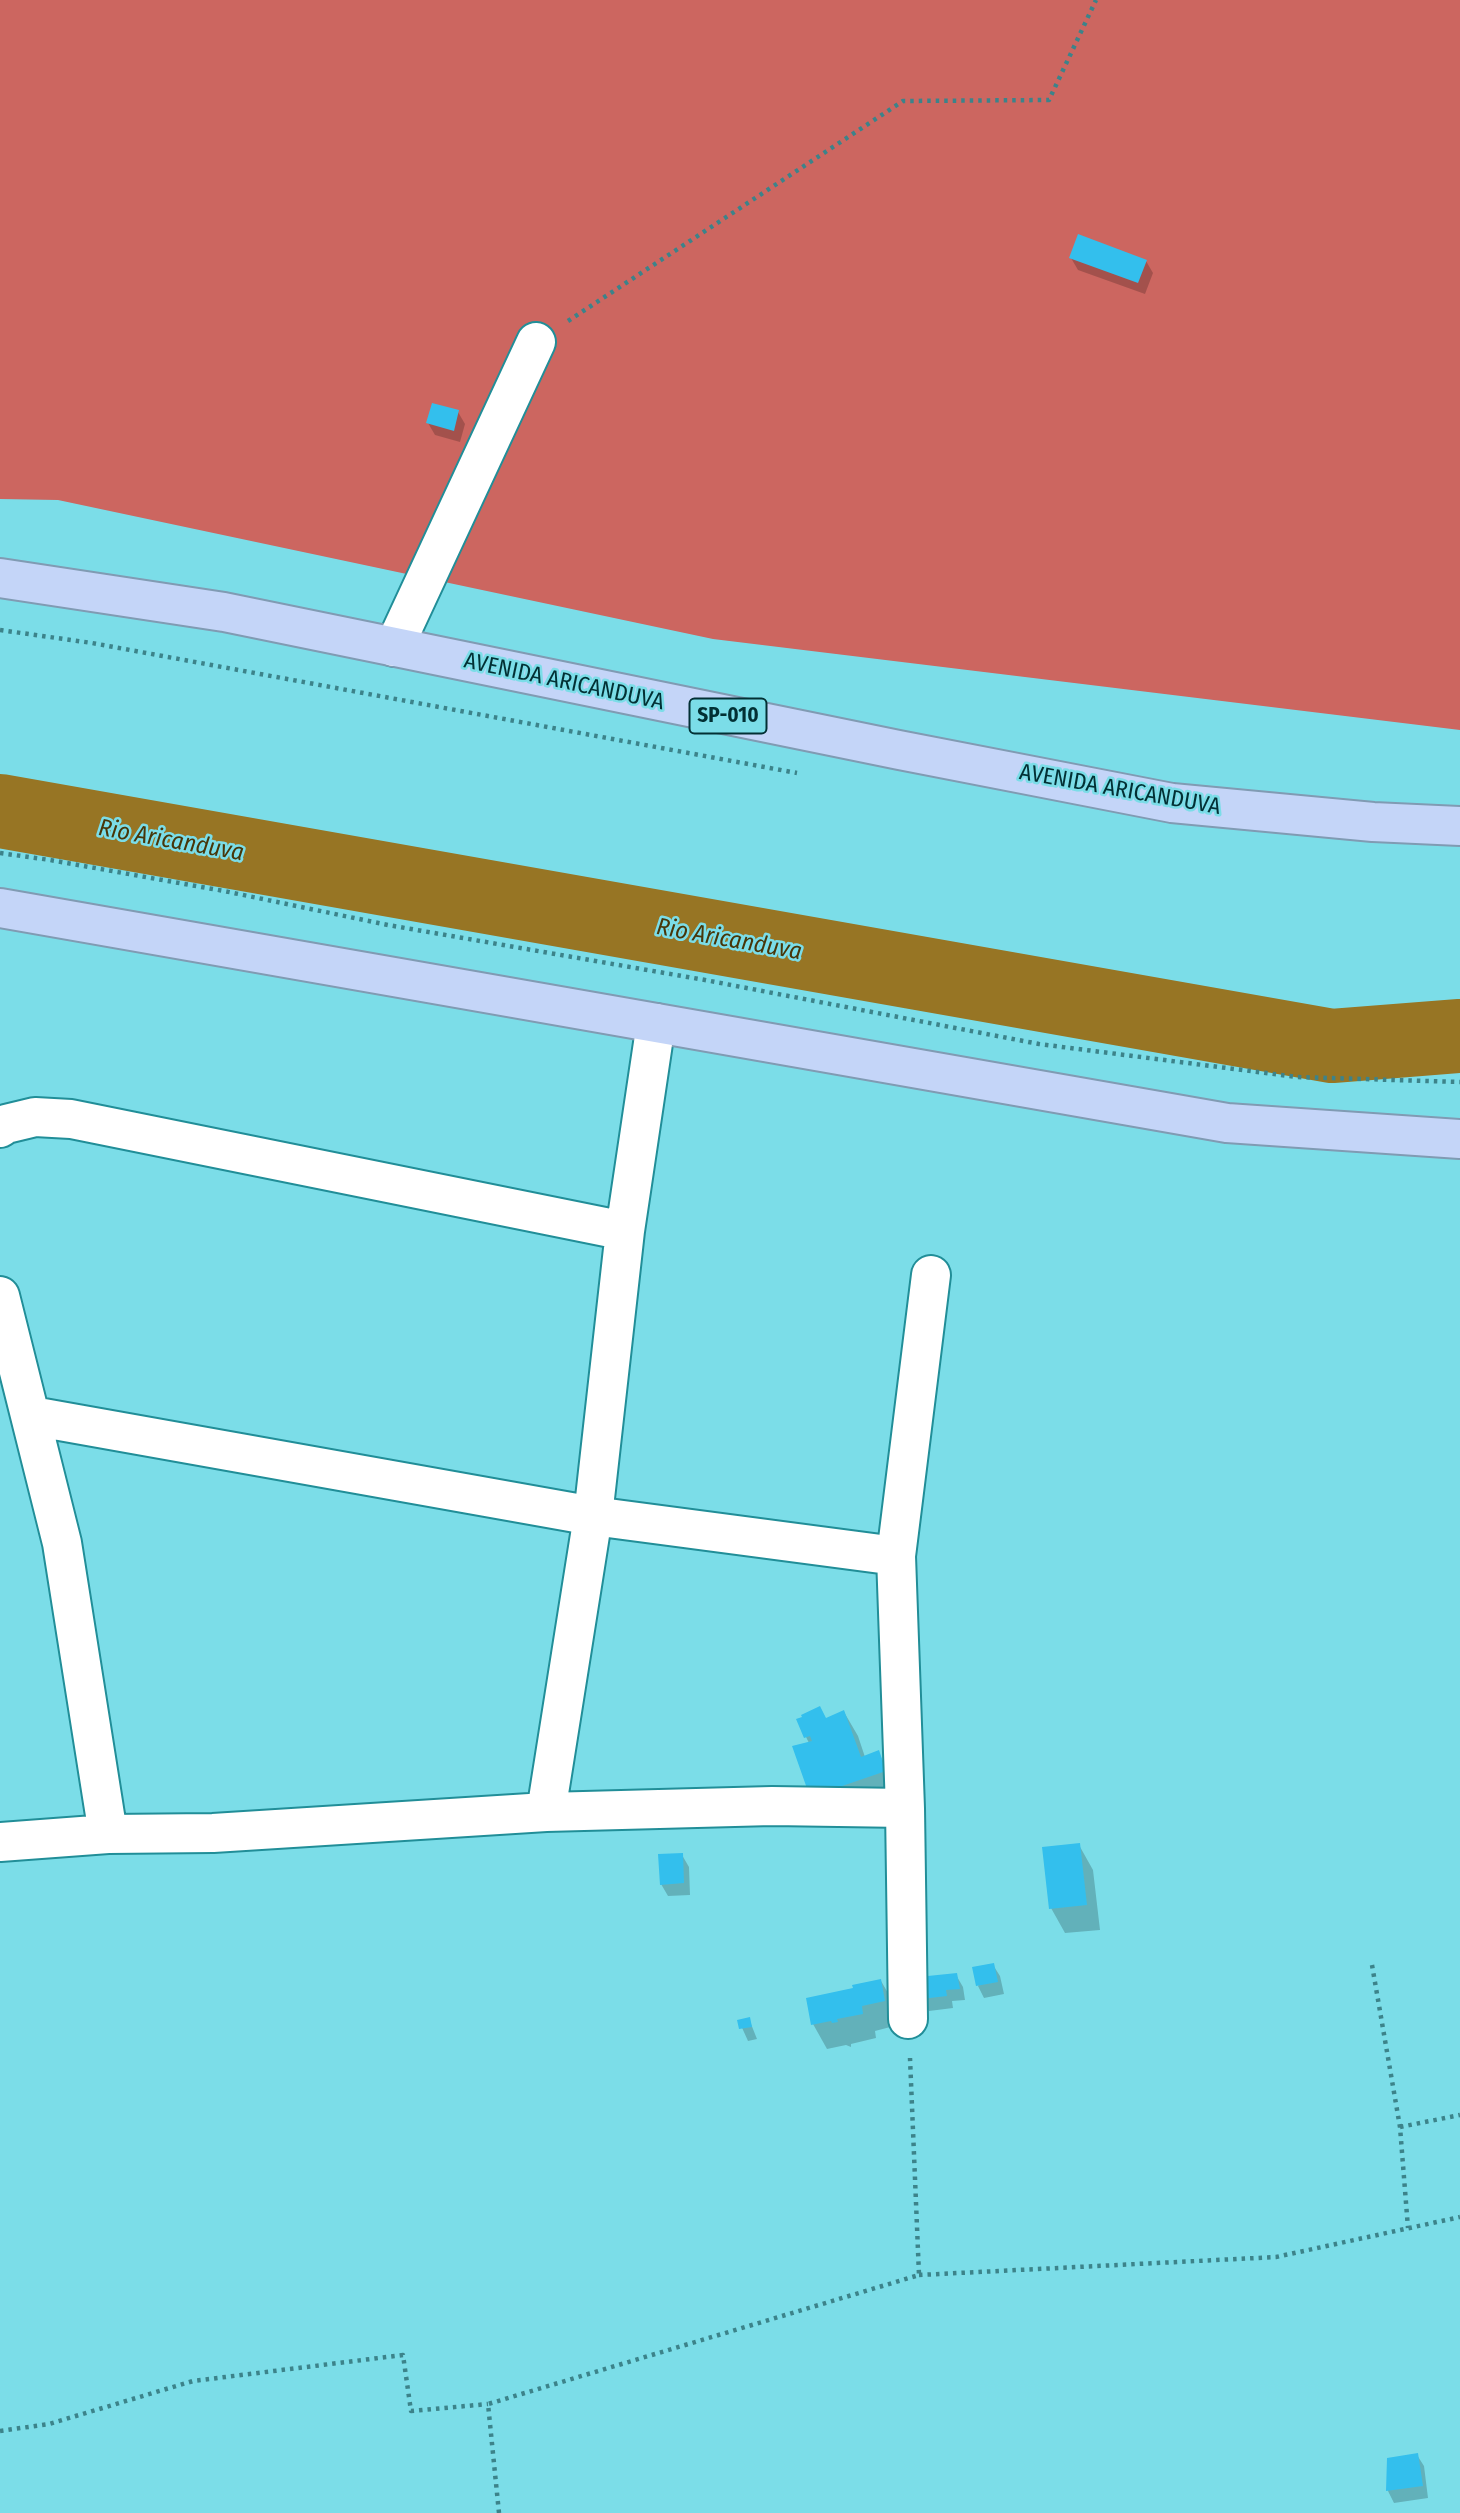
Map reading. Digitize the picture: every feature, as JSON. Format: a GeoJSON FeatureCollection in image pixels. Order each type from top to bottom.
{"type":"FeatureCollection","features":[{"type":"Feature","properties":{"kind":"highway","name":"AVENIDA ARICANDUVA"},"geometry":{"type":"LineString","coordinates":[[0,578],[224,612],[1172,803],[1373,822],[1460,826]]}},
{"type":"Feature","properties":{"kind":"highway"},"geometry":{"type":"LineString","coordinates":[[0,908],[1227,1123],[1460,1139]]}},
{"type":"Feature","properties":{"kind":"street"},"geometry":{"type":"LineString","coordinates":[[394,647],[536,342]]}},
{"type":"Feature","properties":{"kind":"street"},"geometry":{"type":"LineString","coordinates":[[546,1812],[593,1516],[625,1231],[656,1023]]}},
{"type":"Feature","properties":{"kind":"street"},"geometry":{"type":"LineString","coordinates":[[0,1128],[35,1117],[71,1119],[625,1231]]}},
{"type":"Feature","properties":{"kind":"street"},"geometry":{"type":"LineString","coordinates":[[908,2019],[905,1808],[896,1556],[931,1275]]}},
{"type":"Feature","properties":{"kind":"street"},"geometry":{"type":"LineString","coordinates":[[0,1296],[62,1542],[108,1834]]}},
{"type":"Feature","properties":{"kind":"street"},"geometry":{"type":"LineString","coordinates":[[32,1416],[593,1516],[896,1556]]}},
{"type":"Feature","properties":{"kind":"street"},"geometry":{"type":"LineString","coordinates":[[0,1842],[108,1834],[213,1833],[546,1812],[772,1806],[905,1808]]}},
{"type":"Feature","properties":{"kind":"path"},"geometry":{"type":"LineString","coordinates":[[536,342],[903,101],[1049,100],[1096,0]]}},
{"type":"Feature","properties":{"kind":"path"},"geometry":{"type":"LineString","coordinates":[[0,853],[705,980],[1039,1044],[1297,1077],[1460,1082]]}},
{"type":"Feature","properties":{"kind":"path"},"geometry":{"type":"LineString","coordinates":[[1372,1965],[1401,2127],[1408,2228]]}},
{"type":"Feature","properties":{"kind":"path"},"geometry":{"type":"LineString","coordinates":[[908,2019],[919,2275]]}},
{"type":"Feature","properties":{"kind":"path"},"geometry":{"type":"LineString","coordinates":[[1401,2127],[1460,2115]]}},
{"type":"Feature","properties":{"kind":"path"},"geometry":{"type":"LineString","coordinates":[[0,2431],[49,2424],[194,2381],[403,2355],[411,2412],[488,2404],[919,2275],[1276,2257],[1460,2217]]}},
{"type":"Feature","properties":{"kind":"path"},"geometry":{"type":"LineString","coordinates":[[488,2404],[499,2513]]}},
{"type":"Feature","properties":{"kind":"shaded area"},"geometry":{"type":"Polygon","coordinates":[[[0,0],[1460,0],[1460,730],[713,639],[58,500],[0,499],[0,0]]]}},
{"type":"Feature","properties":{"kind":"building"},"geometry":{"type":"Polygon","coordinates":[[[1078,234],[1147,260],[1138,283],[1069,258],[1078,234]]]}},
{"type":"Feature","properties":{"kind":"building"},"geometry":{"type":"Polygon","coordinates":[[[432,403],[459,410],[454,431],[426,423],[432,403]]]}},
{"type":"Feature","properties":{"kind":"building"},"geometry":{"type":"Polygon","coordinates":[[[820,1706],[826,1718],[844,1710],[861,1757],[879,1750],[886,1771],[810,1797],[792,1746],[812,1741],[810,1736],[804,1738],[796,1719],[820,1706]]]}},
{"type":"Feature","properties":{"kind":"building"},"geometry":{"type":"Polygon","coordinates":[[[1080,1843],[1087,1905],[1049,1909],[1042,1847],[1080,1843]]]}},
{"type":"Feature","properties":{"kind":"building"},"geometry":{"type":"Polygon","coordinates":[[[683,1853],[684,1883],[660,1885],[658,1854],[683,1853]]]}},
{"type":"Feature","properties":{"kind":"building"},"geometry":{"type":"Polygon","coordinates":[[[994,1963],[998,1982],[976,1986],[972,1967],[994,1963]]]}},
{"type":"Feature","properties":{"kind":"building"},"geometry":{"type":"Polygon","coordinates":[[[957,1973],[960,1989],[946,1990],[947,1996],[921,1999],[918,1977],[957,1973]]]}},
{"type":"Feature","properties":{"kind":"building"},"geometry":{"type":"Polygon","coordinates":[[[881,1979],[885,2001],[862,2006],[863,2014],[837,2019],[838,2022],[811,2025],[806,1998],[881,1979]]]}},
{"type":"Feature","properties":{"kind":"building"},"geometry":{"type":"Polygon","coordinates":[[[750,2017],[752,2027],[739,2029],[737,2020],[750,2017]]]}},
{"type":"Feature","properties":{"kind":"building"},"geometry":{"type":"Polygon","coordinates":[[[1418,2453],[1423,2486],[1386,2491],[1387,2458],[1418,2453]]]}},
{"type":"Feature","properties":{"kind":"waterway","name":"Rio Aricanduva"},"geometry":{"type":"LineString","coordinates":[[0,811],[1332,1046],[1460,1036]]}}]}
